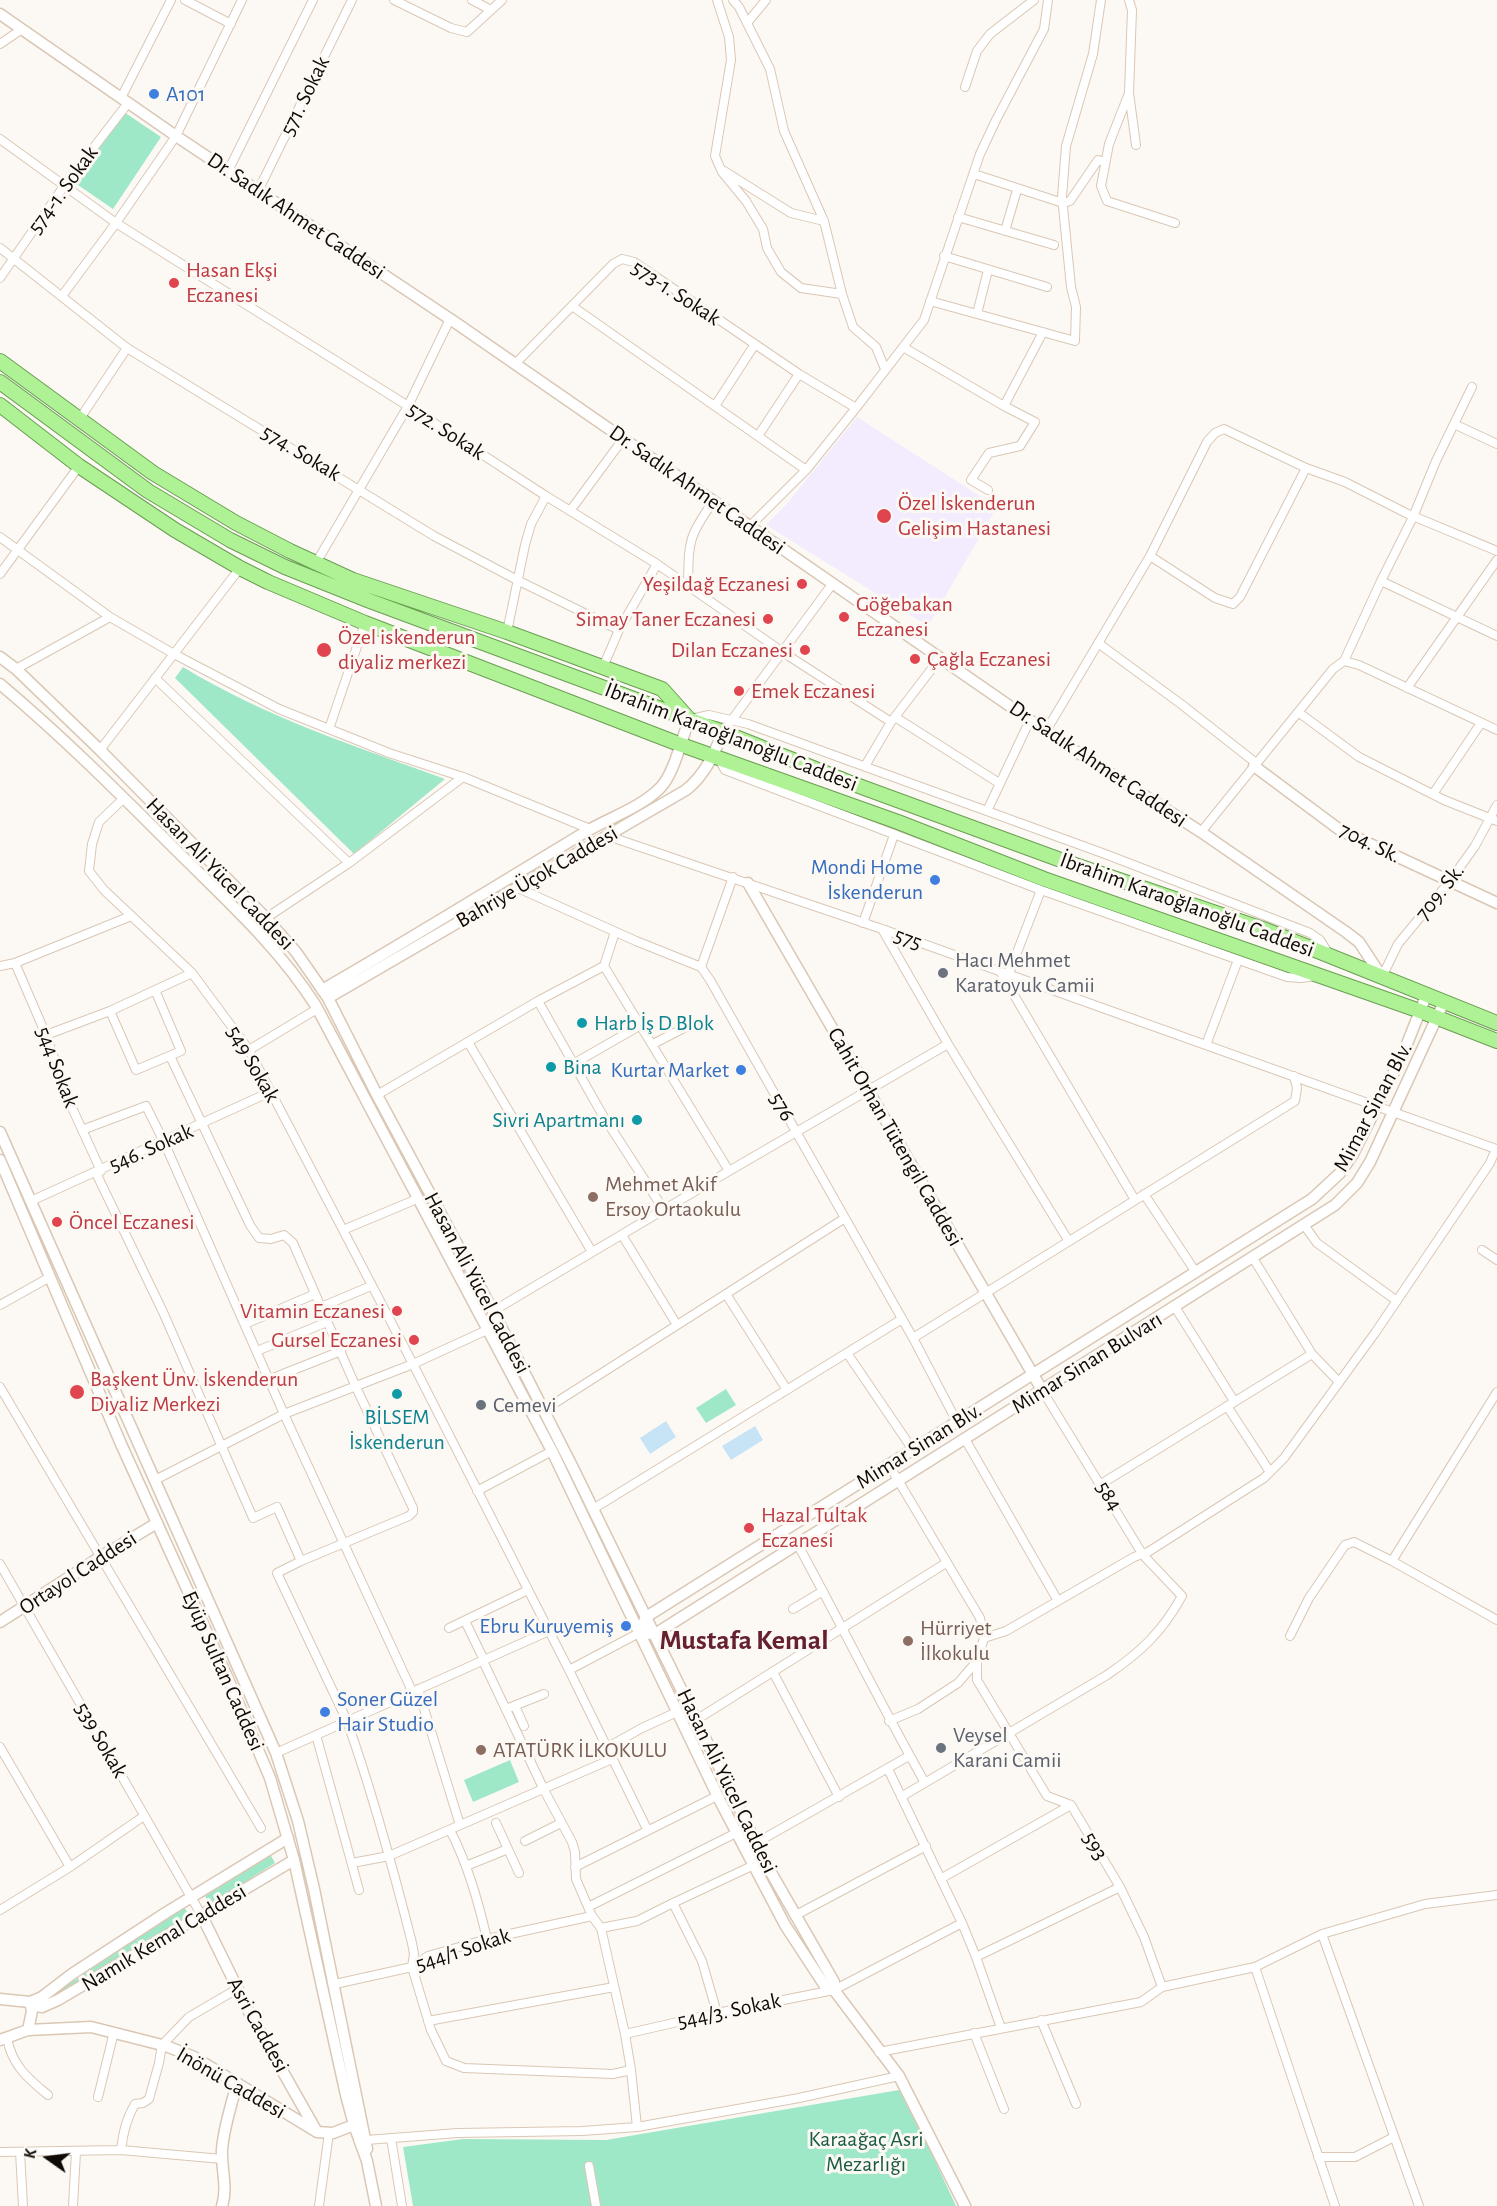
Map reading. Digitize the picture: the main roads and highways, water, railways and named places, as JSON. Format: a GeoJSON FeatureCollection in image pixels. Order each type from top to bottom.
{"type":"FeatureCollection","features":[{"type":"Feature","properties":{"kind":"highway"},"geometry":{"type":"LineString","coordinates":[[0,361],[153,473],[236,523],[353,580],[507,632],[662,689],[689,720]]}},
{"type":"Feature","properties":{"kind":"highway","name":"İbrahim Karaoğlanoğlu Caddesi"},"geometry":{"type":"LineString","coordinates":[[0,382],[135,482],[230,540],[285,567],[370,602],[723,732],[937,816],[1263,929],[1497,1023]]}},
{"type":"Feature","properties":{"kind":"highway","name":"İbrahim Karaoğlanoğlu Caddesi"},"geometry":{"type":"LineString","coordinates":[[0,405],[79,466],[175,530],[268,582],[365,623],[679,744],[898,822],[1044,879],[1492,1038]]}},
{"type":"Feature","properties":{"kind":"highway"},"geometry":{"type":"LineString","coordinates":[[0,412],[35,434]]}},
{"type":"Feature","properties":{"kind":"water"},"geometry":{"type":"Polygon","coordinates":[[[666,1421],[676,1437],[650,1454],[640,1438],[666,1421]]]}},
{"type":"Feature","properties":{"kind":"water"},"geometry":{"type":"Polygon","coordinates":[[[755,1426],[763,1440],[731,1460],[722,1446],[755,1426]]]}},
{"type":"Feature","properties":{"kind":"place","name":"A101"},"geometry":{"type":"Point","coordinates":[154,94]}},
{"type":"Feature","properties":{"kind":"place","name":"Hasan Ekşi Eczanesi"},"geometry":{"type":"Point","coordinates":[174,283]}},
{"type":"Feature","properties":{"kind":"place","name":"Özel İskenderun Gelişim Hastanesi"},"geometry":{"type":"Point","coordinates":[884,516]}},
{"type":"Feature","properties":{"kind":"place","name":"Yeşildağ Eczanesi"},"geometry":{"type":"Point","coordinates":[802,584]}},
{"type":"Feature","properties":{"kind":"place","name":"Göğebakan Eczanesi"},"geometry":{"type":"Point","coordinates":[844,617]}},
{"type":"Feature","properties":{"kind":"place","name":"Simay Taner Eczanesi"},"geometry":{"type":"Point","coordinates":[768,619]}},
{"type":"Feature","properties":{"kind":"place","name":"Özel iskenderun diyaliz merkezi"},"geometry":{"type":"Point","coordinates":[324,650]}},
{"type":"Feature","properties":{"kind":"place","name":"Dilan Eczanesi"},"geometry":{"type":"Point","coordinates":[805,650]}},
{"type":"Feature","properties":{"kind":"place","name":"Çağla Eczanesi"},"geometry":{"type":"Point","coordinates":[915,659]}},
{"type":"Feature","properties":{"kind":"place","name":"Emek Eczanesi"},"geometry":{"type":"Point","coordinates":[739,691]}},
{"type":"Feature","properties":{"kind":"place","name":"Mondi Home İskenderun"},"geometry":{"type":"Point","coordinates":[935,880]}},
{"type":"Feature","properties":{"kind":"place","name":"Hacı Mehmet Karatoyuk Camii"},"geometry":{"type":"Point","coordinates":[943,973]}},
{"type":"Feature","properties":{"kind":"place","name":"Harb İş D Blok"},"geometry":{"type":"Point","coordinates":[582,1023]}},
{"type":"Feature","properties":{"kind":"place","name":"Bina"},"geometry":{"type":"Point","coordinates":[551,1067]}},
{"type":"Feature","properties":{"kind":"place","name":"Kurtar Market"},"geometry":{"type":"Point","coordinates":[741,1070]}},
{"type":"Feature","properties":{"kind":"place","name":"Sivri Apartmanı"},"geometry":{"type":"Point","coordinates":[637,1120]}},
{"type":"Feature","properties":{"kind":"place","name":"Mehmet Akif Ersoy Ortaokulu"},"geometry":{"type":"Point","coordinates":[593,1197]}},
{"type":"Feature","properties":{"kind":"place","name":"Öncel Eczanesi"},"geometry":{"type":"Point","coordinates":[57,1222]}},
{"type":"Feature","properties":{"kind":"place","name":"Vitamin Eczanesi"},"geometry":{"type":"Point","coordinates":[397,1311]}},
{"type":"Feature","properties":{"kind":"place","name":"Gursel Eczanesi"},"geometry":{"type":"Point","coordinates":[414,1340]}},
{"type":"Feature","properties":{"kind":"place","name":"Başkent Ünv. İskenderun Diyaliz Merkezi"},"geometry":{"type":"Point","coordinates":[77,1392]}},
{"type":"Feature","properties":{"kind":"place","name":"BİLSEM İskenderun"},"geometry":{"type":"Point","coordinates":[397,1394]}},
{"type":"Feature","properties":{"kind":"place","name":"Cemevi"},"geometry":{"type":"Point","coordinates":[481,1405]}},
{"type":"Feature","properties":{"kind":"place","name":"Hazal Tultak Eczanesi"},"geometry":{"type":"Point","coordinates":[749,1528]}},
{"type":"Feature","properties":{"kind":"place","name":"Ebru Kuruyemiş"},"geometry":{"type":"Point","coordinates":[626,1626]}},
{"type":"Feature","properties":{"kind":"place","name":"Hürriyet İlkokulu"},"geometry":{"type":"Point","coordinates":[908,1641]}},
{"type":"Feature","properties":{"kind":"place","name":"Soner Güzel Hair Studio"},"geometry":{"type":"Point","coordinates":[325,1712]}},
{"type":"Feature","properties":{"kind":"place","name":"Veysel Karani Camii"},"geometry":{"type":"Point","coordinates":[941,1748]}},
{"type":"Feature","properties":{"kind":"place","name":"ATATÜRK İLKOKULU"},"geometry":{"type":"Point","coordinates":[481,1750]}},
{"type":"Feature","properties":{"kind":"district","name":"Mustafa Kemal"},"geometry":{"type":"Point","coordinates":[744,1641]}},
{"type":"Feature","properties":{"kind":"park label","name":"Karaağaç Asri Mezarlığı"},"geometry":{"type":"Point","coordinates":[866,2152]}}]}
